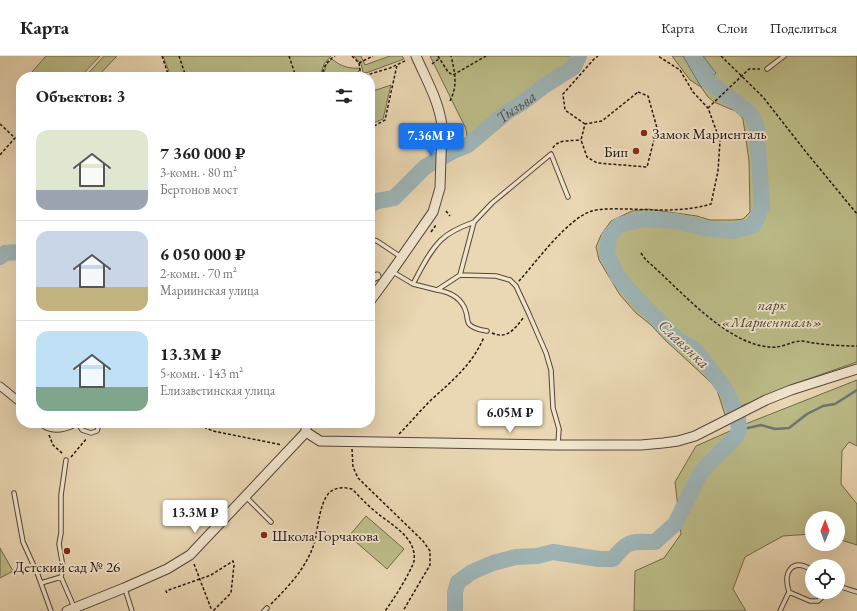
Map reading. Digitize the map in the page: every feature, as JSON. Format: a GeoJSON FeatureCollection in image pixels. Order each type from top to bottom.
{"type":"FeatureCollection","features":[{"type":"Feature","properties":{"kind":"street"},"geometry":{"type":"LineString","coordinates":[[375,294],[433,212],[440,188],[441,117],[436,101],[411,58]]}},
{"type":"Feature","properties":{"kind":"street"},"geometry":{"type":"LineString","coordinates":[[71,609],[168,569],[190,555],[246,496],[306,428],[320,441],[558,445],[641,445],[662,443],[686,439],[791,390],[857,370]]}},
{"type":"Feature","properties":{"kind":"street"},"geometry":{"type":"LineString","coordinates":[[0,386],[16,399]]}},
{"type":"Feature","properties":{"kind":"lane"},"geometry":{"type":"LineString","coordinates":[[767,69],[784,56]]}},
{"type":"Feature","properties":{"kind":"lane"},"geometry":{"type":"LineString","coordinates":[[413,284],[431,252],[441,240],[459,228],[474,222],[492,204],[551,154],[568,197]]}},
{"type":"Feature","properties":{"kind":"lane"},"geometry":{"type":"LineString","coordinates":[[460,275],[474,222]]}},
{"type":"Feature","properties":{"kind":"lane"},"geometry":{"type":"LineString","coordinates":[[375,240],[402,258]]}},
{"type":"Feature","properties":{"kind":"lane"},"geometry":{"type":"LineString","coordinates":[[392,271],[413,284],[447,292],[455,296],[464,307],[468,323],[474,328],[487,331]]}},
{"type":"Feature","properties":{"kind":"lane"},"geometry":{"type":"LineString","coordinates":[[437,290],[460,275],[496,276],[510,280],[516,286],[546,353],[551,370],[552,408],[559,429],[558,445]]}},
{"type":"Feature","properties":{"kind":"lane"},"geometry":{"type":"LineString","coordinates":[[81,428],[91,433],[97,431],[98,428]]}},
{"type":"Feature","properties":{"kind":"lane"},"geometry":{"type":"LineString","coordinates":[[65,461],[61,495],[61,533],[59,544],[63,567],[61,577],[71,609]]}},
{"type":"Feature","properties":{"kind":"lane"},"geometry":{"type":"LineString","coordinates":[[14,493],[23,542],[41,583],[51,611]]}},
{"type":"Feature","properties":{"kind":"lane"},"geometry":{"type":"LineString","coordinates":[[246,496],[271,522]]}},
{"type":"Feature","properties":{"kind":"lane"},"geometry":{"type":"LineString","coordinates":[[780,611],[789,592],[786,583],[788,573],[793,567],[800,565],[805,566]]}},
{"type":"Feature","properties":{"kind":"lane"},"geometry":{"type":"LineString","coordinates":[[41,583],[61,577]]}},
{"type":"Feature","properties":{"kind":"lane"},"geometry":{"type":"LineString","coordinates":[[124,588],[132,611]]}},
{"type":"Feature","properties":{"kind":"lane"},"geometry":{"type":"LineString","coordinates":[[845,588],[857,592]]}},
{"type":"Feature","properties":{"kind":"lane"},"geometry":{"type":"LineString","coordinates":[[789,592],[805,599]]}},
{"type":"Feature","properties":{"kind":"lane"},"geometry":{"type":"LineString","coordinates":[[805,599],[810,601],[819,599]]}},
{"type":"Feature","properties":{"kind":"path"},"geometry":{"type":"LineString","coordinates":[[162,56],[167,72]]}},
{"type":"Feature","properties":{"kind":"path"},"geometry":{"type":"LineString","coordinates":[[180,56],[185,72]]}},
{"type":"Feature","properties":{"kind":"path"},"geometry":{"type":"LineString","coordinates":[[289,56],[294,72]]}},
{"type":"Feature","properties":{"kind":"path"},"geometry":{"type":"LineString","coordinates":[[323,72],[327,62],[335,56]]}},
{"type":"Feature","properties":{"kind":"path"},"geometry":{"type":"LineString","coordinates":[[352,56],[359,63],[360,72]]}},
{"type":"Feature","properties":{"kind":"path"},"geometry":{"type":"LineString","coordinates":[[359,63],[373,56]]}},
{"type":"Feature","properties":{"kind":"path"},"geometry":{"type":"LineString","coordinates":[[450,101],[454,93],[455,74],[451,56]]}},
{"type":"Feature","properties":{"kind":"path"},"geometry":{"type":"LineString","coordinates":[[432,64],[439,57],[448,72],[455,74],[486,56]]}},
{"type":"Feature","properties":{"kind":"path"},"geometry":{"type":"LineString","coordinates":[[585,124],[581,140],[587,157],[597,163],[647,167],[657,128],[648,96],[638,92],[602,121],[585,124],[565,110],[563,94],[598,56]]}},
{"type":"Feature","properties":{"kind":"path"},"geometry":{"type":"LineString","coordinates":[[516,286],[565,230],[580,217],[591,211],[621,209],[671,210],[698,208],[711,204],[718,171],[720,141],[708,108],[693,92],[680,70],[658,56]]}},
{"type":"Feature","properties":{"kind":"path"},"geometry":{"type":"LineString","coordinates":[[721,56],[764,97],[806,152],[857,214]]}},
{"type":"Feature","properties":{"kind":"path"},"geometry":{"type":"LineString","coordinates":[[375,73],[390,68],[411,58]]}},
{"type":"Feature","properties":{"kind":"path"},"geometry":{"type":"LineString","coordinates":[[375,125],[385,120],[397,65]]}},
{"type":"Feature","properties":{"kind":"path"},"geometry":{"type":"LineString","coordinates":[[708,108],[749,69],[767,69]]}},
{"type":"Feature","properties":{"kind":"path"},"geometry":{"type":"LineString","coordinates":[[0,124],[15,138],[0,155]]}},
{"type":"Feature","properties":{"kind":"path"},"geometry":{"type":"LineString","coordinates":[[558,143],[581,140]]}},
{"type":"Feature","properties":{"kind":"path"},"geometry":{"type":"LineString","coordinates":[[446,211],[450,216]]}},
{"type":"Feature","properties":{"kind":"path"},"geometry":{"type":"LineString","coordinates":[[641,253],[646,260],[684,296],[718,323],[744,340],[770,347],[803,341],[857,346]]}},
{"type":"Feature","properties":{"kind":"path"},"geometry":{"type":"LineString","coordinates":[[391,442],[457,377],[478,351],[487,331],[503,336],[508,334],[528,312]]}},
{"type":"Feature","properties":{"kind":"path"},"geometry":{"type":"LineString","coordinates":[[54,428],[49,436],[52,443],[63,453],[65,461],[75,452],[91,433]]}},
{"type":"Feature","properties":{"kind":"path"},"geometry":{"type":"LineString","coordinates":[[206,428],[213,431],[282,445],[278,450]]}},
{"type":"Feature","properties":{"kind":"path"},"geometry":{"type":"LineString","coordinates":[[352,442],[353,467],[358,478],[423,540],[430,552],[430,565],[403,611]]}},
{"type":"Feature","properties":{"kind":"path"},"geometry":{"type":"LineString","coordinates":[[265,610],[292,583],[306,562],[313,545],[328,494],[336,488],[344,488],[352,489],[375,512],[403,533],[413,549],[414,558],[411,567],[385,611]]}},
{"type":"Feature","properties":{"kind":"path"},"geometry":{"type":"LineString","coordinates":[[167,593],[166,591],[200,578],[211,575],[233,561],[234,565],[231,592],[212,611],[200,578],[190,555]]}},
{"type":"Feature","properties":{"kind":"green space"},"geometry":{"type":"Polygon","coordinates":[[[46,56],[100,56],[85,72],[32,72],[46,56]]]}},
{"type":"Feature","properties":{"kind":"green space"},"geometry":{"type":"Polygon","coordinates":[[[104,56],[117,56],[102,72],[90,72],[104,56]]]}},
{"type":"Feature","properties":{"kind":"green space"},"geometry":{"type":"Polygon","coordinates":[[[163,56],[331,56],[324,64],[322,72],[169,72],[163,56]]]}},
{"type":"Feature","properties":{"kind":"green space"},"geometry":{"type":"Polygon","coordinates":[[[354,56],[361,56],[365,65],[390,56],[402,56],[404,59],[369,72],[363,72],[361,64],[354,56]]]}},
{"type":"Feature","properties":{"kind":"green space"},"geometry":{"type":"Polygon","coordinates":[[[430,56],[579,56],[574,67],[507,112],[468,145],[466,129],[430,56]]]}},
{"type":"Feature","properties":{"kind":"green space","name":"парк «Мариенталь»"},"geometry":{"type":"Polygon","coordinates":[[[672,56],[857,56],[857,362],[791,385],[766,397],[741,406],[725,415],[716,387],[651,325],[636,313],[620,295],[599,260],[596,247],[601,235],[611,221],[632,211],[648,209],[697,216],[710,220],[743,219],[750,212],[749,161],[743,119],[735,111],[714,102],[708,97],[701,87],[690,80],[672,56]]]}},
{"type":"Feature","properties":{"kind":"green space"},"geometry":{"type":"Polygon","coordinates":[[[332,59],[338,64],[352,68],[360,68],[358,72],[324,72],[326,65],[332,59]]]}},
{"type":"Feature","properties":{"kind":"green space"},"geometry":{"type":"Polygon","coordinates":[[[391,85],[383,119],[375,122],[375,90],[391,85]]]}},
{"type":"Feature","properties":{"kind":"green space"},"geometry":{"type":"Polygon","coordinates":[[[857,380],[857,446],[849,442],[842,451],[841,484],[857,504],[857,545],[845,541],[845,511],[805,511],[805,534],[783,536],[745,557],[733,589],[746,611],[634,611],[635,571],[664,558],[681,534],[675,482],[696,446],[748,423],[857,380]]]}},
{"type":"Feature","properties":{"kind":"green space"},"geometry":{"type":"Polygon","coordinates":[[[366,516],[404,549],[387,569],[349,536],[366,516]]]}},
{"type":"Feature","properties":{"kind":"green space"},"geometry":{"type":"Polygon","coordinates":[[[0,548],[13,571],[0,578],[0,548]]]}},
{"type":"Feature","properties":{"kind":"water"},"geometry":{"type":"Polygon","coordinates":[[[683,56],[703,56],[716,73],[701,87],[683,56]]]}},
{"type":"Feature","properties":{"kind":"waterway","name":"Тызьва"},"geometry":{"type":"LineString","coordinates":[[375,202],[394,198],[425,167],[453,151],[468,145],[507,112],[574,67],[579,56]]}},
{"type":"Feature","properties":{"kind":"waterway","name":"Славянка"},"geometry":{"type":"LineString","coordinates":[[455,611],[455,592],[458,582],[472,572],[493,563],[516,557],[537,556],[553,552],[599,559],[613,559],[623,548],[631,543],[655,542],[675,524],[700,474],[708,464],[735,438],[739,430],[738,418],[727,392],[709,367],[694,349],[678,340],[638,300],[618,277],[607,254],[609,237],[619,225],[643,219],[676,221],[709,229],[733,231],[754,225],[762,206],[757,128],[751,114],[707,80],[693,56]]}},
{"type":"Feature","properties":{"kind":"waterway","name":"Тызьва"},"geometry":{"type":"LineString","coordinates":[[0,257],[5,253],[16,252]]}},
{"type":"Feature","properties":{"kind":"waterway"},"geometry":{"type":"LineString","coordinates":[[739,430],[761,425],[775,429],[789,428],[807,414],[823,406],[835,404],[857,390]]}},
{"type":"Feature","properties":{"kind":"place","name":"Замок Мариенталь"},"geometry":{"type":"Point","coordinates":[644,133]}},
{"type":"Feature","properties":{"kind":"place","name":"Бип"},"geometry":{"type":"Point","coordinates":[636,151]}},
{"type":"Feature","properties":{"kind":"place","name":"Школа Горчакова"},"geometry":{"type":"Point","coordinates":[264,535]}},
{"type":"Feature","properties":{"kind":"place","name":"Детский сад № 26"},"geometry":{"type":"Point","coordinates":[67,551]}}]}
